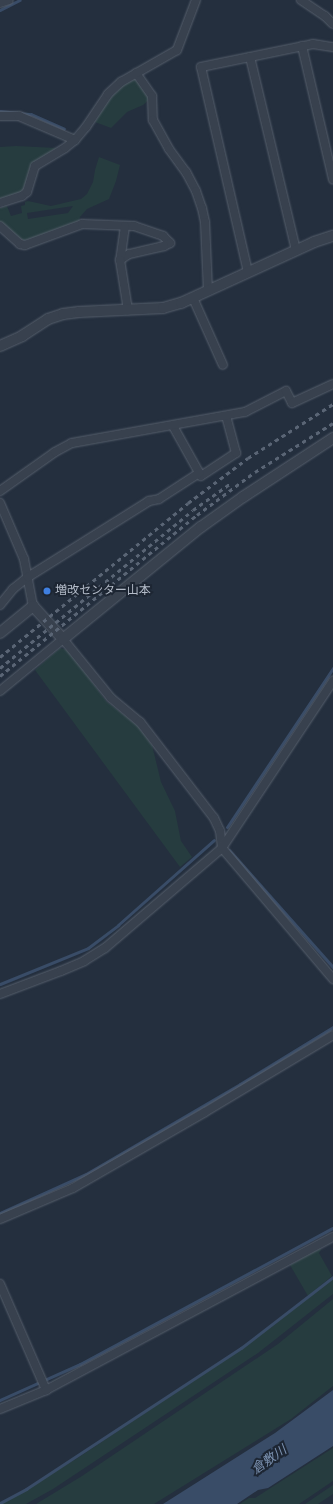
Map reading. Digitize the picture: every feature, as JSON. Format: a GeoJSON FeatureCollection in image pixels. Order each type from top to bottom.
{"type":"FeatureCollection","features":[{"type":"Feature","properties":{"kind":"street"},"geometry":{"type":"LineString","coordinates":[[0,3],[9,0]]}},
{"type":"Feature","properties":{"kind":"street"},"geometry":{"type":"LineString","coordinates":[[0,203],[22,196],[27,192],[35,166],[65,148],[74,140],[86,127],[108,94],[120,82],[178,50],[196,0]]}},
{"type":"Feature","properties":{"kind":"street"},"geometry":{"type":"LineString","coordinates":[[301,0],[326,16],[333,24]]}},
{"type":"Feature","properties":{"kind":"street"},"geometry":{"type":"LineString","coordinates":[[248,272],[201,67],[312,44],[333,47]]}},
{"type":"Feature","properties":{"kind":"street"},"geometry":{"type":"LineString","coordinates":[[302,46],[333,179]]}},
{"type":"Feature","properties":{"kind":"street"},"geometry":{"type":"LineString","coordinates":[[250,57],[296,250]]}},
{"type":"Feature","properties":{"kind":"street"},"geometry":{"type":"LineString","coordinates":[[136,73],[152,96],[153,120],[169,149],[186,172],[202,208],[205,222],[208,291]]}},
{"type":"Feature","properties":{"kind":"street"},"geometry":{"type":"LineString","coordinates":[[0,116],[19,116],[74,140]]}},
{"type":"Feature","properties":{"kind":"street"},"geometry":{"type":"LineString","coordinates":[[0,226],[20,244],[25,245],[82,224],[134,226],[163,236],[170,243],[164,246],[129,254],[120,260]]}},
{"type":"Feature","properties":{"kind":"street"},"geometry":{"type":"LineString","coordinates":[[125,226],[120,260],[128,310]]}},
{"type":"Feature","properties":{"kind":"street"},"geometry":{"type":"LineString","coordinates":[[0,346],[22,336],[48,319],[63,314],[163,308],[180,303],[296,250],[333,236]]}},
{"type":"Feature","properties":{"kind":"street"},"geometry":{"type":"LineString","coordinates":[[193,298],[223,365]]}},
{"type":"Feature","properties":{"kind":"street"},"geometry":{"type":"LineString","coordinates":[[0,491],[55,452],[72,444],[245,412],[286,391],[292,403],[333,384]]}},
{"type":"Feature","properties":{"kind":"street"},"geometry":{"type":"LineString","coordinates":[[173,426],[201,476],[236,453],[226,416]]}},
{"type":"Feature","properties":{"kind":"street"},"geometry":{"type":"LineString","coordinates":[[0,690],[242,496],[333,438]]}},
{"type":"Feature","properties":{"kind":"street"},"geometry":{"type":"LineString","coordinates":[[0,605],[13,589],[28,577],[149,502],[159,499],[199,473]]}},
{"type":"Feature","properties":{"kind":"street"},"geometry":{"type":"LineString","coordinates":[[0,503],[24,559],[33,606],[63,639],[111,698],[140,722],[214,818],[220,831],[222,848],[333,979]]}},
{"type":"Feature","properties":{"kind":"street"},"geometry":{"type":"LineString","coordinates":[[0,633],[33,606]]}},
{"type":"Feature","properties":{"kind":"street"},"geometry":{"type":"LineString","coordinates":[[0,994],[61,971],[105,948],[222,848],[333,681]]}},
{"type":"Feature","properties":{"kind":"street"},"geometry":{"type":"LineString","coordinates":[[0,1219],[73,1188],[205,1112],[333,1035]]}},
{"type":"Feature","properties":{"kind":"street"},"geometry":{"type":"LineString","coordinates":[[0,1408],[333,1237]]}},
{"type":"Feature","properties":{"kind":"street"},"geometry":{"type":"LineString","coordinates":[[0,1284],[44,1385]]}},
{"type":"Feature","properties":{"kind":"green space"},"geometry":{"type":"Polygon","coordinates":[[[134,77],[150,99],[143,105],[127,112],[111,128],[95,122],[117,90],[134,77]]]}},
{"type":"Feature","properties":{"kind":"green space"},"geometry":{"type":"Polygon","coordinates":[[[16,146],[57,148],[31,165],[28,185],[20,193],[0,200],[0,147],[16,146]]]}},
{"type":"Feature","properties":{"kind":"green space"},"geometry":{"type":"Polygon","coordinates":[[[99,157],[120,165],[109,199],[87,209],[80,217],[79,222],[24,243],[0,223],[0,208],[7,206],[11,216],[22,213],[21,206],[25,205],[25,202],[28,201],[51,206],[81,199],[87,194],[93,182],[99,157]],[[73,206],[27,213],[28,219],[68,213],[73,206]]]}},
{"type":"Feature","properties":{"kind":"green space"},"geometry":{"type":"Polygon","coordinates":[[[60,648],[68,650],[106,701],[138,726],[152,745],[161,782],[175,811],[181,841],[192,857],[180,867],[35,670],[60,648]]]}},
{"type":"Feature","properties":{"kind":"green space"},"geometry":{"type":"Polygon","coordinates":[[[320,1248],[321,1250],[319,1253],[332,1276],[308,1296],[290,1265],[320,1248]]]}},
{"type":"Feature","properties":{"kind":"green space"},"geometry":{"type":"Polygon","coordinates":[[[333,1278],[333,1294],[258,1353],[53,1489],[26,1504],[1,1504],[76,1459],[225,1360],[273,1326],[333,1278]]]}},
{"type":"Feature","properties":{"kind":"green space"},"geometry":{"type":"Polygon","coordinates":[[[333,1299],[333,1386],[291,1419],[154,1504],[36,1504],[82,1476],[278,1344],[333,1299]]]}},
{"type":"Feature","properties":{"kind":"green space"},"geometry":{"type":"Polygon","coordinates":[[[333,1448],[333,1481],[299,1504],[240,1504],[249,1498],[255,1498],[333,1448]]]}},
{"type":"Feature","properties":{"kind":"green space"},"geometry":{"type":"Polygon","coordinates":[[[333,1485],[333,1494],[318,1504],[305,1504],[333,1485]]]}},
{"type":"Feature","properties":{"kind":"water","name":"倉敷川"},"geometry":{"type":"Polygon","coordinates":[[[333,1390],[333,1446],[268,1488],[258,1490],[237,1504],[163,1504],[275,1433],[333,1390]]]}},
{"type":"Feature","properties":{"kind":"waterway"},"geometry":{"type":"LineString","coordinates":[[0,10],[20,0]]}},
{"type":"Feature","properties":{"kind":"waterway"},"geometry":{"type":"LineString","coordinates":[[0,111],[31,114],[64,129]]}},
{"type":"Feature","properties":{"kind":"waterway"},"geometry":{"type":"LineString","coordinates":[[227,827],[333,668]]}},
{"type":"Feature","properties":{"kind":"waterway"},"geometry":{"type":"LineString","coordinates":[[0,984],[88,948],[118,925],[214,840]]}},
{"type":"Feature","properties":{"kind":"waterway"},"geometry":{"type":"LineString","coordinates":[[229,850],[333,967]]}},
{"type":"Feature","properties":{"kind":"waterway"},"geometry":{"type":"LineString","coordinates":[[0,1213],[86,1174],[240,1084],[333,1027]]}},
{"type":"Feature","properties":{"kind":"waterway"},"geometry":{"type":"LineString","coordinates":[[0,1400],[80,1364],[333,1228]]}},
{"type":"Feature","properties":{"kind":"waterway"},"geometry":{"type":"LineString","coordinates":[[0,1503],[26,1489],[241,1348],[333,1277]]}},
{"type":"Feature","properties":{"kind":"railway"},"geometry":{"type":"LineString","coordinates":[[0,657],[188,503],[248,458],[333,404]]}},
{"type":"Feature","properties":{"kind":"railway"},"geometry":{"type":"LineString","coordinates":[[0,676],[197,515],[255,472],[333,423]]}},
{"type":"Feature","properties":{"kind":"railway"},"geometry":{"type":"LineString","coordinates":[[0,668],[193,510],[231,483]]}},
{"type":"Feature","properties":{"kind":"place","name":"増改センター山本"},"geometry":{"type":"Point","coordinates":[47,591]}}]}
